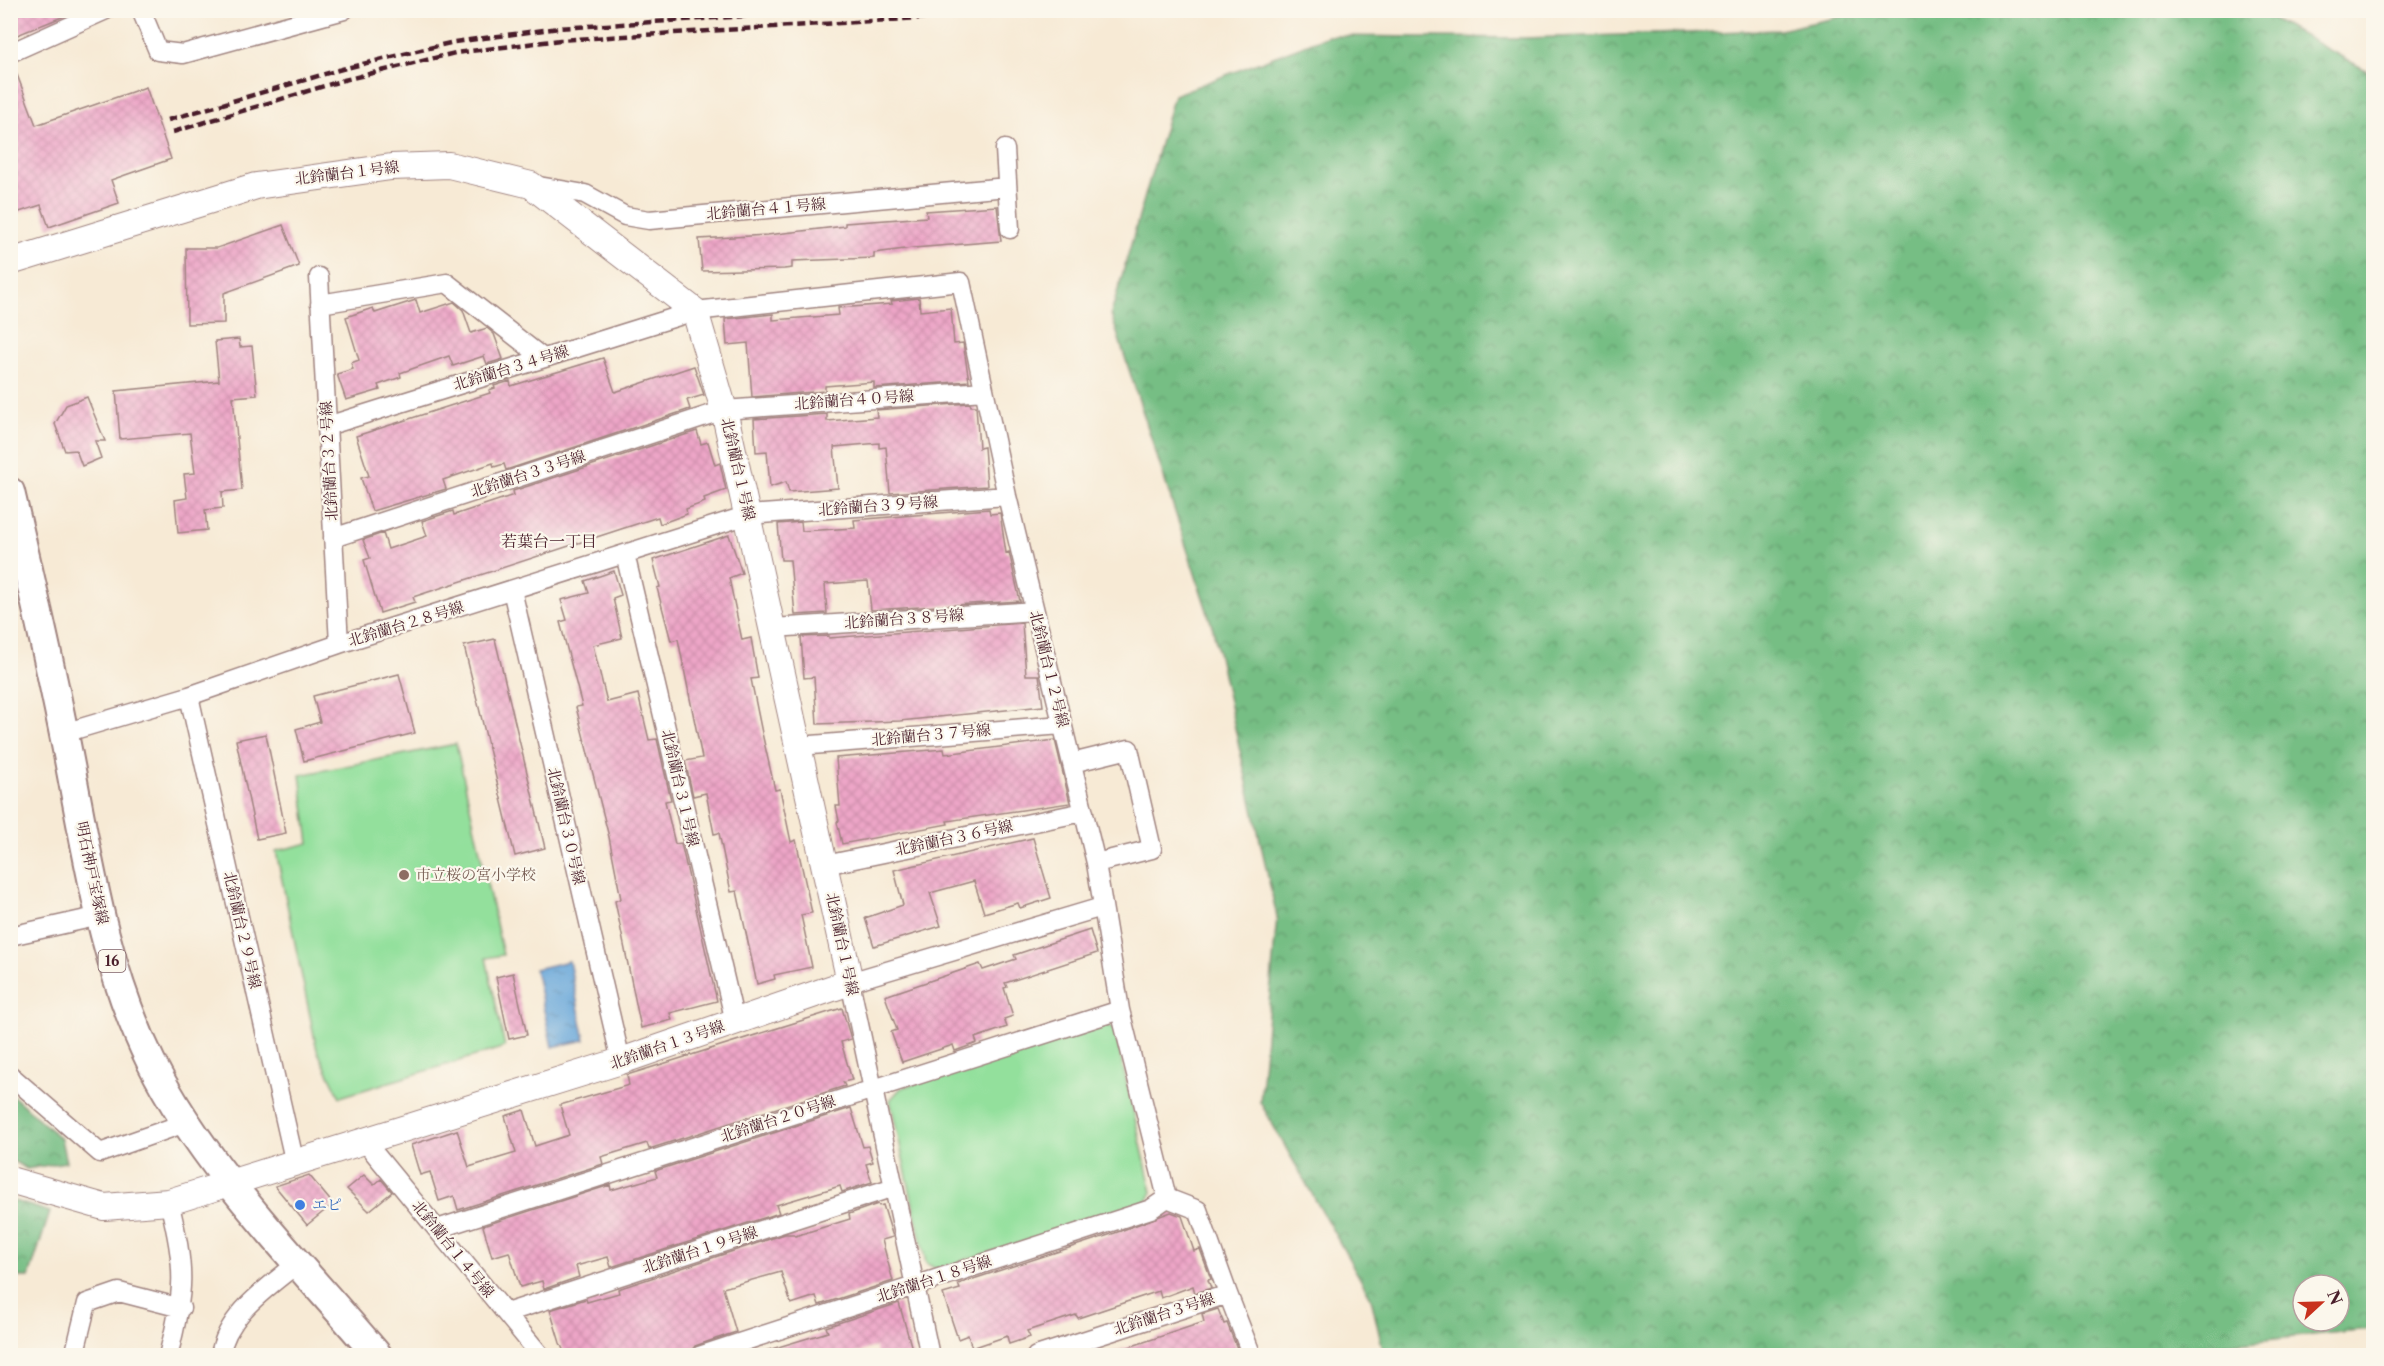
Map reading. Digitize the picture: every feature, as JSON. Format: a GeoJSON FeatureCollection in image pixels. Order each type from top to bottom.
{"type":"FeatureCollection","features":[{"type":"Feature","properties":{"kind":"main road","name":"明石神戸宝塚線"},"geometry":{"type":"LineString","coordinates":[[11,492],[64,734],[100,916],[119,985],[148,1053],[188,1122],[232,1184],[378,1356]]}},
{"type":"Feature","properties":{"kind":"street"},"geometry":{"type":"LineString","coordinates":[[141,10],[158,51],[183,54],[344,10]]}},
{"type":"Feature","properties":{"kind":"street"},"geometry":{"type":"LineString","coordinates":[[10,53],[104,11]]}},
{"type":"Feature","properties":{"kind":"street"},"geometry":{"type":"LineString","coordinates":[[1005,149],[1010,229]]}},
{"type":"Feature","properties":{"kind":"street","name":"北鈴蘭台１号線"},"geometry":{"type":"LineString","coordinates":[[10,262],[256,186],[312,176],[391,167],[449,165],[531,184],[694,311],[724,410],[748,515],[930,1356]]}},
{"type":"Feature","properties":{"kind":"street","name":"北鈴蘭台４１号線"},"geometry":{"type":"LineString","coordinates":[[531,184],[585,194],[625,216],[649,220],[1007,187]]}},
{"type":"Feature","properties":{"kind":"street","name":"北鈴蘭台３２号線"},"geometry":{"type":"LineString","coordinates":[[319,277],[339,644]]}},
{"type":"Feature","properties":{"kind":"street","name":"北鈴蘭台１２号線"},"geometry":{"type":"LineString","coordinates":[[694,311],[961,282],[1007,496],[1096,863],[1120,1010],[1167,1198]]}},
{"type":"Feature","properties":{"kind":"street"},"geometry":{"type":"LineString","coordinates":[[320,304],[447,283],[543,358]]}},
{"type":"Feature","properties":{"kind":"street","name":"北鈴蘭台３４号線"},"geometry":{"type":"LineString","coordinates":[[327,426],[694,311]]}},
{"type":"Feature","properties":{"kind":"street","name":"北鈴蘭台４０号線"},"geometry":{"type":"LineString","coordinates":[[724,410],[984,391]]}},
{"type":"Feature","properties":{"kind":"street","name":"北鈴蘭台３３号線"},"geometry":{"type":"LineString","coordinates":[[333,538],[724,410]]}},
{"type":"Feature","properties":{"kind":"street","name":"北鈴蘭台３９号線"},"geometry":{"type":"LineString","coordinates":[[748,515],[1007,496]]}},
{"type":"Feature","properties":{"kind":"street","name":"北鈴蘭台２８号線"},"geometry":{"type":"LineString","coordinates":[[64,734],[189,696],[339,644],[748,515]]}},
{"type":"Feature","properties":{"kind":"street","name":"北鈴蘭台３１号線"},"geometry":{"type":"LineString","coordinates":[[625,554],[735,1022]]}},
{"type":"Feature","properties":{"kind":"street","name":"北鈴蘭台３０号線"},"geometry":{"type":"LineString","coordinates":[[512,590],[621,1061]]}},
{"type":"Feature","properties":{"kind":"street","name":"北鈴蘭台３８号線"},"geometry":{"type":"LineString","coordinates":[[773,628],[1035,610]]}},
{"type":"Feature","properties":{"kind":"street","name":"北鈴蘭台２９号線"},"geometry":{"type":"LineString","coordinates":[[189,696],[295,1164]]}},
{"type":"Feature","properties":{"kind":"street","name":"北鈴蘭台３７号線"},"geometry":{"type":"LineString","coordinates":[[799,746],[1062,725]]}},
{"type":"Feature","properties":{"kind":"street"},"geometry":{"type":"LineString","coordinates":[[1072,763],[1130,749],[1152,849],[1096,863]]}},
{"type":"Feature","properties":{"kind":"street","name":"北鈴蘭台３６号線"},"geometry":{"type":"LineString","coordinates":[[825,865],[1084,812]]}},
{"type":"Feature","properties":{"kind":"street","name":"北鈴蘭台１３号線"},"geometry":{"type":"LineString","coordinates":[[10,1180],[104,1207],[169,1202],[366,1143],[621,1061],[850,982],[1102,907]]}},
{"type":"Feature","properties":{"kind":"street"},"geometry":{"type":"LineString","coordinates":[[10,936],[100,916]]}},
{"type":"Feature","properties":{"kind":"street","name":"北鈴蘭台２０号線"},"geometry":{"type":"LineString","coordinates":[[437,1230],[1120,1010]]}},
{"type":"Feature","properties":{"kind":"street"},"geometry":{"type":"LineString","coordinates":[[10,1075],[100,1153],[188,1122]]}},
{"type":"Feature","properties":{"kind":"street","name":"北鈴蘭台１４号線"},"geometry":{"type":"LineString","coordinates":[[366,1143],[541,1356]]}},
{"type":"Feature","properties":{"kind":"street","name":"北鈴蘭台１９号線"},"geometry":{"type":"LineString","coordinates":[[506,1313],[894,1187]]}},
{"type":"Feature","properties":{"kind":"street"},"geometry":{"type":"LineString","coordinates":[[1167,1198],[1198,1210],[1228,1293]]}},
{"type":"Feature","properties":{"kind":"street","name":"北鈴蘭台１８号線"},"geometry":{"type":"LineString","coordinates":[[699,1356],[1151,1209],[1167,1198]]}},
{"type":"Feature","properties":{"kind":"street"},"geometry":{"type":"LineString","coordinates":[[168,1356],[181,1308],[183,1278],[180,1243],[169,1202]]}},
{"type":"Feature","properties":{"kind":"street"},"geometry":{"type":"LineString","coordinates":[[220,1356],[221,1346],[241,1311],[299,1262]]}},
{"type":"Feature","properties":{"kind":"street"},"geometry":{"type":"LineString","coordinates":[[74,1356],[87,1303],[119,1292],[181,1308]]}},
{"type":"Feature","properties":{"kind":"street","name":"北鈴蘭台３号線"},"geometry":{"type":"LineString","coordinates":[[1036,1356],[1228,1293],[1252,1356]]}},
{"type":"Feature","properties":{"kind":"green space"},"geometry":{"type":"Polygon","coordinates":[[[1866,11],[2259,11],[2373,74],[2373,1333],[2368,1329],[2351,1331],[2351,1273],[2291,1273],[2291,1333],[2331,1333],[2118,1356],[1384,1355],[1371,1298],[1260,1102],[1277,917],[1213,629],[1111,314],[1174,95],[1328,36],[1524,38],[1780,30],[1866,11]]]}},
{"type":"Feature","properties":{"kind":"green space"},"geometry":{"type":"Polygon","coordinates":[[[456,744],[503,955],[486,958],[505,1047],[340,1097],[317,1050],[276,851],[309,843],[300,775],[456,744]]]}},
{"type":"Feature","properties":{"kind":"green space"},"geometry":{"type":"Polygon","coordinates":[[[1105,1023],[1114,1028],[1152,1192],[1146,1204],[936,1269],[926,1263],[890,1100],[901,1088],[1105,1023]]]}},
{"type":"Feature","properties":{"kind":"green space"},"geometry":{"type":"Polygon","coordinates":[[[11,1094],[61,1139],[66,1162],[27,1169],[11,1160],[11,1094]]]}},
{"type":"Feature","properties":{"kind":"green space"},"geometry":{"type":"Polygon","coordinates":[[[11,1200],[50,1212],[29,1277],[11,1277],[11,1200]]]}},
{"type":"Feature","properties":{"kind":"water"},"geometry":{"type":"Polygon","coordinates":[[[569,961],[585,1040],[552,1047],[535,969],[569,961]]]}},
{"type":"Feature","properties":{"kind":"building"},"geometry":{"type":"Polygon","coordinates":[[[10,10],[77,10],[77,11],[10,38],[10,10]]]}},
{"type":"Feature","properties":{"kind":"building"},"geometry":{"type":"Polygon","coordinates":[[[10,64],[13,64],[36,125],[146,87],[171,159],[111,180],[119,203],[49,227],[41,205],[10,215],[10,64]]]}},
{"type":"Feature","properties":{"kind":"building"},"geometry":{"type":"Polygon","coordinates":[[[997,206],[1001,241],[874,253],[874,258],[792,261],[792,268],[784,269],[702,271],[699,239],[767,235],[845,226],[845,223],[927,217],[926,211],[997,206]]]}},
{"type":"Feature","properties":{"kind":"building"},"geometry":{"type":"Polygon","coordinates":[[[283,225],[299,266],[224,293],[224,323],[187,324],[186,248],[217,248],[283,225]]]}},
{"type":"Feature","properties":{"kind":"building"},"geometry":{"type":"Polygon","coordinates":[[[919,298],[920,311],[951,308],[954,344],[963,343],[969,381],[874,388],[874,382],[825,386],[825,391],[752,397],[748,343],[727,345],[725,319],[773,314],[773,320],[839,315],[838,308],[892,304],[891,301],[919,298]]]}},
{"type":"Feature","properties":{"kind":"building"},"geometry":{"type":"Polygon","coordinates":[[[416,300],[420,313],[454,302],[463,310],[471,333],[487,328],[494,334],[503,359],[487,364],[484,356],[453,366],[449,356],[400,373],[401,377],[378,385],[380,390],[346,400],[337,374],[353,369],[351,363],[359,360],[346,317],[373,308],[375,313],[416,300]]]}},
{"type":"Feature","properties":{"kind":"building"},"geometry":{"type":"Polygon","coordinates":[[[239,339],[240,347],[252,346],[257,395],[233,397],[242,490],[222,492],[223,508],[205,510],[207,530],[178,533],[175,500],[187,498],[184,474],[195,473],[190,433],[120,439],[116,391],[219,381],[215,341],[239,339]]]}},
{"type":"Feature","properties":{"kind":"building"},"geometry":{"type":"Polygon","coordinates":[[[603,358],[615,392],[694,366],[704,395],[687,400],[690,409],[506,470],[504,464],[494,467],[493,463],[443,480],[446,489],[372,511],[361,478],[369,476],[356,436],[490,393],[489,390],[495,388],[494,386],[510,381],[511,386],[603,358]]]}},
{"type":"Feature","properties":{"kind":"building"},"geometry":{"type":"Polygon","coordinates":[[[87,397],[105,441],[95,441],[101,458],[82,466],[76,450],[65,451],[55,424],[66,405],[87,397]]]}},
{"type":"Feature","properties":{"kind":"building"},"geometry":{"type":"Polygon","coordinates":[[[970,403],[971,406],[976,406],[979,448],[984,447],[987,486],[890,493],[886,447],[879,448],[879,443],[834,447],[838,488],[789,492],[786,482],[770,487],[767,451],[756,452],[754,419],[827,414],[827,421],[877,417],[876,410],[970,403]]]}},
{"type":"Feature","properties":{"kind":"building"},"geometry":{"type":"Polygon","coordinates":[[[697,431],[701,444],[708,442],[715,465],[720,463],[726,490],[704,498],[705,502],[686,509],[687,514],[660,524],[658,517],[413,597],[415,602],[380,613],[364,560],[370,558],[363,540],[383,533],[388,549],[427,536],[422,521],[453,511],[454,515],[514,495],[513,491],[697,431]]]}},
{"type":"Feature","properties":{"kind":"building"},"geometry":{"type":"Polygon","coordinates":[[[989,509],[990,514],[1000,513],[1006,553],[1009,552],[1020,601],[871,610],[868,581],[825,584],[827,613],[795,615],[790,560],[781,560],[778,524],[801,522],[802,531],[855,528],[854,520],[989,509]]]}},
{"type":"Feature","properties":{"kind":"building"},"geometry":{"type":"Polygon","coordinates":[[[729,535],[742,573],[729,578],[742,640],[751,638],[758,678],[751,679],[762,733],[775,790],[780,789],[791,842],[796,840],[812,913],[801,915],[812,967],[774,975],[775,979],[757,984],[737,891],[731,892],[719,833],[714,834],[706,793],[693,796],[685,761],[702,758],[678,639],[671,641],[657,588],[660,587],[653,560],[729,535]]]}},
{"type":"Feature","properties":{"kind":"building"},"geometry":{"type":"Polygon","coordinates":[[[614,571],[621,595],[613,598],[622,638],[593,645],[607,702],[638,694],[649,740],[657,739],[671,800],[665,801],[675,844],[681,843],[717,1001],[670,1013],[672,1020],[641,1028],[615,901],[621,899],[609,837],[576,707],[582,706],[560,622],[567,620],[561,600],[589,593],[585,581],[614,571]]]}},
{"type":"Feature","properties":{"kind":"building"},"geometry":{"type":"Polygon","coordinates":[[[1022,623],[1026,675],[1039,675],[1043,706],[900,721],[817,724],[814,677],[804,678],[801,637],[829,636],[829,638],[1022,623]]]}},
{"type":"Feature","properties":{"kind":"building"},"geometry":{"type":"Polygon","coordinates":[[[495,639],[545,848],[515,856],[464,646],[495,639]]]}},
{"type":"Feature","properties":{"kind":"building"},"geometry":{"type":"Polygon","coordinates":[[[399,674],[415,733],[304,761],[296,729],[320,722],[313,696],[399,674]]]}},
{"type":"Feature","properties":{"kind":"building"},"geometry":{"type":"Polygon","coordinates":[[[266,734],[286,833],[257,839],[236,740],[266,734]]]}},
{"type":"Feature","properties":{"kind":"building"},"geometry":{"type":"Polygon","coordinates":[[[1055,740],[1070,803],[947,821],[948,824],[842,844],[837,822],[839,821],[836,806],[840,806],[836,758],[944,749],[945,754],[1055,740]]]}},
{"type":"Feature","properties":{"kind":"building"},"geometry":{"type":"Polygon","coordinates":[[[1033,838],[1051,898],[1020,908],[1018,903],[984,913],[974,881],[930,893],[941,926],[874,946],[865,918],[903,905],[894,870],[1033,838]]]}},
{"type":"Feature","properties":{"kind":"building"},"geometry":{"type":"Polygon","coordinates":[[[1090,930],[1097,953],[1005,983],[1007,987],[1004,988],[1013,1016],[1004,1019],[1007,1027],[975,1038],[977,1043],[955,1051],[953,1045],[902,1062],[891,1032],[897,1030],[885,996],[980,964],[983,970],[1016,959],[1014,955],[1090,930]]]}},
{"type":"Feature","properties":{"kind":"building"},"geometry":{"type":"Polygon","coordinates":[[[513,973],[527,1035],[509,1039],[496,977],[513,973]]]}},
{"type":"Feature","properties":{"kind":"building"},"geometry":{"type":"Polygon","coordinates":[[[842,1008],[851,1039],[841,1042],[852,1080],[843,1082],[845,1086],[649,1149],[647,1143],[601,1157],[603,1164],[458,1210],[454,1196],[439,1201],[430,1172],[420,1175],[411,1145],[457,1130],[469,1167],[516,1153],[505,1116],[524,1110],[535,1146],[569,1135],[560,1105],[629,1085],[627,1075],[842,1008]]]}},
{"type":"Feature","properties":{"kind":"building"},"geometry":{"type":"Polygon","coordinates":[[[851,1108],[863,1147],[868,1146],[873,1162],[866,1164],[872,1182],[842,1192],[840,1186],[776,1205],[779,1213],[611,1267],[608,1257],[576,1266],[579,1277],[544,1289],[542,1281],[520,1287],[509,1252],[492,1257],[483,1226],[610,1185],[611,1190],[657,1177],[655,1171],[851,1108]]]}},
{"type":"Feature","properties":{"kind":"building"},"geometry":{"type":"Polygon","coordinates":[[[309,1175],[333,1204],[307,1225],[275,1186],[309,1175]]]}},
{"type":"Feature","properties":{"kind":"building"},"geometry":{"type":"Polygon","coordinates":[[[364,1175],[374,1185],[381,1179],[392,1192],[369,1211],[347,1189],[364,1175]]]}},
{"type":"Feature","properties":{"kind":"building"},"geometry":{"type":"Polygon","coordinates":[[[878,1204],[883,1205],[893,1237],[882,1240],[893,1281],[819,1305],[816,1296],[791,1304],[781,1272],[723,1288],[736,1332],[695,1346],[688,1356],[566,1356],[550,1310],[586,1299],[587,1302],[619,1293],[618,1289],[785,1234],[795,1236],[850,1219],[849,1214],[878,1204]]]}},
{"type":"Feature","properties":{"kind":"building"},"geometry":{"type":"Polygon","coordinates":[[[1171,1212],[1182,1216],[1194,1251],[1200,1249],[1211,1279],[1208,1280],[1211,1288],[1195,1293],[1193,1286],[1161,1298],[1159,1291],[1078,1318],[1076,1315],[1027,1331],[1030,1337],[1009,1344],[1007,1336],[972,1348],[968,1335],[958,1339],[943,1294],[960,1289],[958,1284],[1115,1233],[1171,1212]]]}},
{"type":"Feature","properties":{"kind":"building"},"geometry":{"type":"Polygon","coordinates":[[[899,1303],[914,1356],[878,1356],[875,1347],[847,1356],[766,1356],[765,1351],[828,1332],[826,1327],[899,1303]]]}},
{"type":"Feature","properties":{"kind":"building"},"geometry":{"type":"Polygon","coordinates":[[[1218,1309],[1224,1324],[1227,1323],[1240,1356],[1115,1356],[1114,1352],[1204,1322],[1202,1314],[1218,1309]]]}},
{"type":"Feature","properties":{"kind":"railway"},"geometry":{"type":"LineString","coordinates":[[168,120],[342,69],[454,42],[559,28],[840,10]]}},
{"type":"Feature","properties":{"kind":"railway"},"geometry":{"type":"LineString","coordinates":[[173,132],[344,80],[455,53],[560,40],[1053,10]]}},
{"type":"Feature","properties":{"kind":"place","name":"市立桜の宮小学校"},"geometry":{"type":"Point","coordinates":[404,875]}},
{"type":"Feature","properties":{"kind":"place","name":"エピ"},"geometry":{"type":"Point","coordinates":[300,1205]}},
{"type":"Feature","properties":{"kind":"district","name":"若葉台一丁目"},"geometry":{"type":"Point","coordinates":[549,541]}}]}
